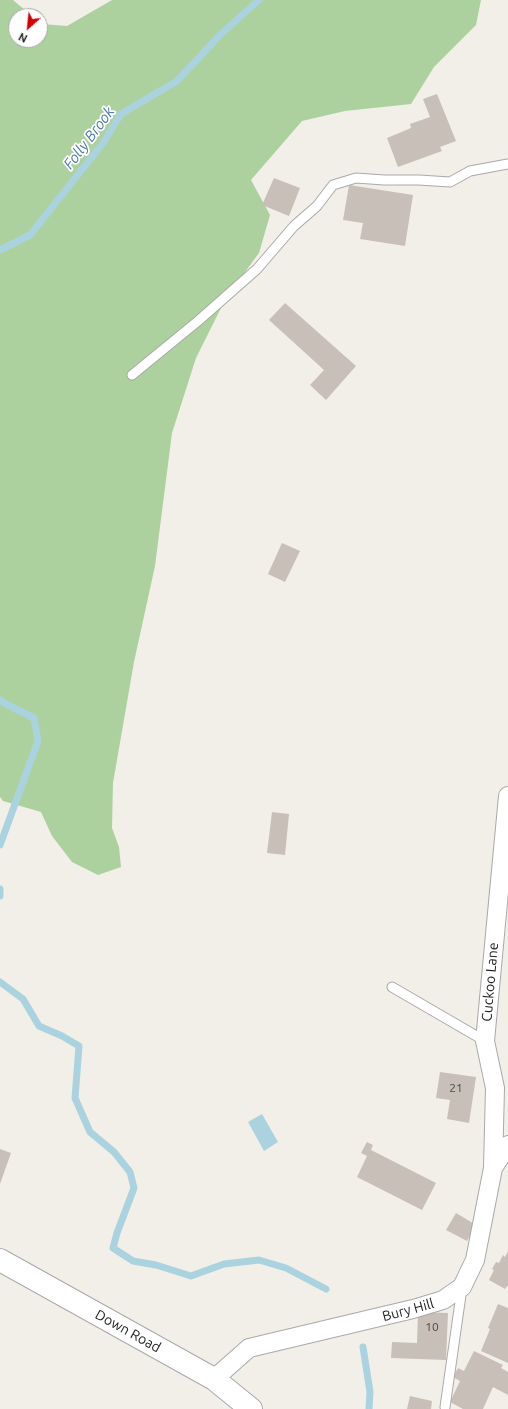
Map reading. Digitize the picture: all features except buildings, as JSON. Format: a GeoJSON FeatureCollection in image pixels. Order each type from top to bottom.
{"type":"FeatureCollection","features":[{"type":"Feature","properties":{"kind":"street","name":"Cuckoo Lane"},"geometry":{"type":"LineString","coordinates":[[493,1168],[501,1093],[485,1041],[508,796]]}},
{"type":"Feature","properties":{"kind":"street","name":"Bury Hill"},"geometry":{"type":"LineString","coordinates":[[214,1378],[249,1348],[413,1309],[443,1300],[462,1287],[475,1260],[493,1168],[508,1145]]}},
{"type":"Feature","properties":{"kind":"street","name":"Down Road"},"geometry":{"type":"LineString","coordinates":[[0,1260],[214,1378],[251,1409]]}},
{"type":"Feature","properties":{"kind":"lane"},"geometry":{"type":"LineString","coordinates":[[132,375],[198,321],[257,269],[294,226],[317,206],[333,185],[356,178],[450,182],[470,171],[508,164]]}},
{"type":"Feature","properties":{"kind":"lane"},"geometry":{"type":"LineString","coordinates":[[392,987],[485,1041]]}},
{"type":"Feature","properties":{"kind":"lane"},"geometry":{"type":"LineString","coordinates":[[445,1407],[462,1287]]}},
{"type":"Feature","properties":{"kind":"green space"},"geometry":{"type":"Polygon","coordinates":[[[0,0],[13,0],[22,8],[8,8],[8,48],[48,48],[48,24],[67,26],[112,0],[481,0],[476,25],[434,67],[411,104],[345,111],[302,121],[251,180],[270,215],[259,253],[226,298],[196,358],[172,433],[155,566],[134,662],[113,783],[112,828],[119,847],[121,867],[98,875],[72,862],[52,836],[41,812],[3,801],[0,797],[0,0]]]}},
{"type":"Feature","properties":{"kind":"water"},"geometry":{"type":"Polygon","coordinates":[[[262,1114],[278,1142],[264,1151],[248,1122],[262,1114]]]}},
{"type":"Feature","properties":{"kind":"waterway","name":"Folly Brook"},"geometry":{"type":"LineString","coordinates":[[0,250],[30,235],[103,143],[121,114],[177,81],[221,34],[259,0]]}},
{"type":"Feature","properties":{"kind":"waterway","name":"Folly Brook"},"geometry":{"type":"LineString","coordinates":[[0,700],[34,718],[38,741],[0,845]]}},
{"type":"Feature","properties":{"kind":"waterway","name":"Folly Brook"},"geometry":{"type":"LineString","coordinates":[[0,889],[0,896]]}},
{"type":"Feature","properties":{"kind":"waterway","name":"Folly Brook"},"geometry":{"type":"LineString","coordinates":[[0,982],[23,999],[39,1026],[62,1036],[79,1046],[75,1098],[90,1132],[114,1152],[130,1172],[134,1188],[113,1248],[133,1261],[156,1265],[191,1276],[224,1264],[259,1260],[286,1268],[326,1289]]}},
{"type":"Feature","properties":{"kind":"waterway","name":"Folly Brook"},"geometry":{"type":"LineString","coordinates":[[363,1347],[370,1392],[369,1409]]}}]}
